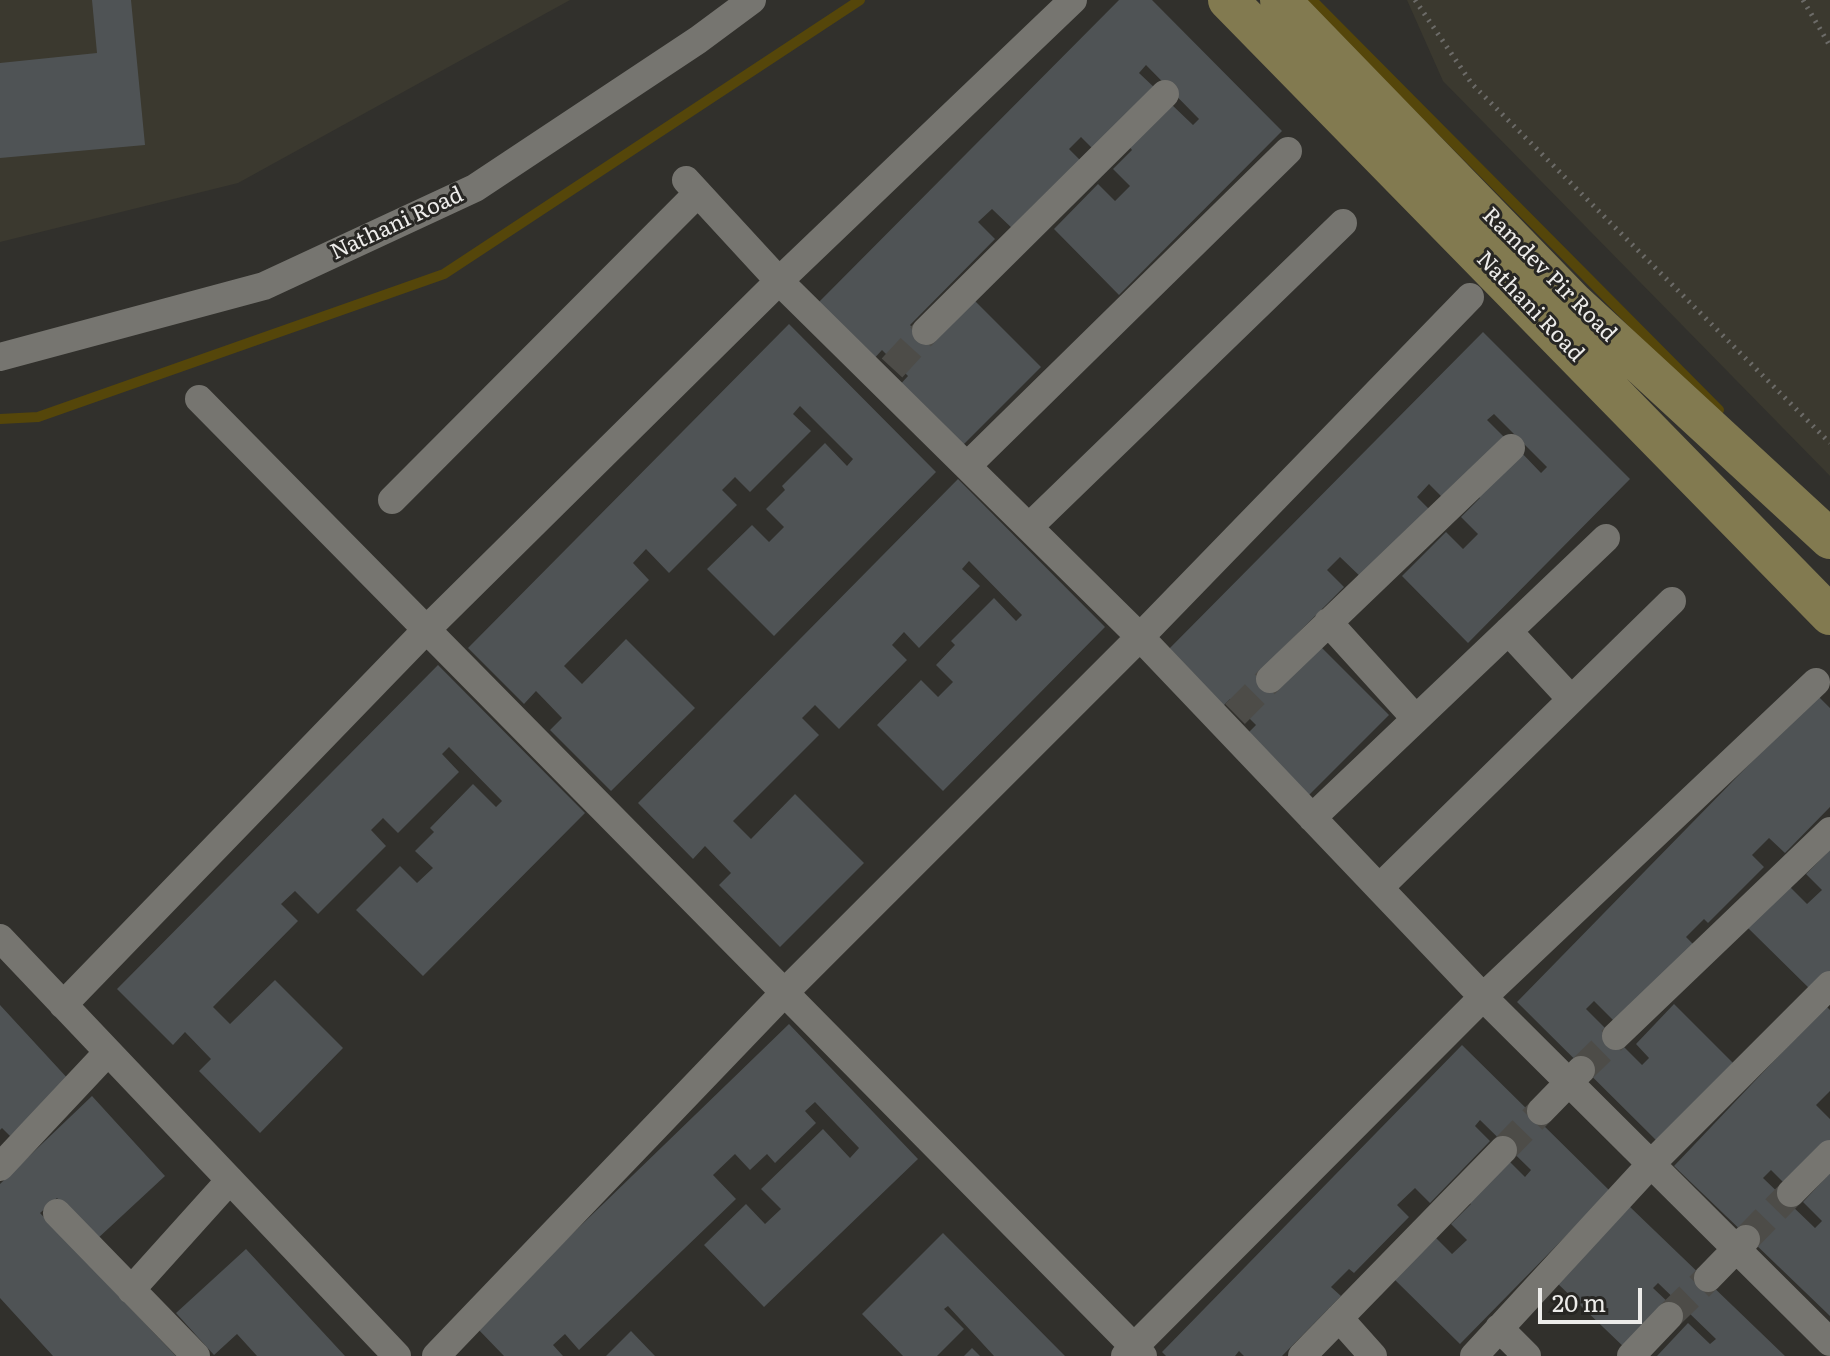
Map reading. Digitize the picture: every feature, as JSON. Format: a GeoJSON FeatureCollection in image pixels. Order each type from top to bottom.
{"type":"FeatureCollection","features":[{"type":"Feature","properties":{"kind":"street","name":"Nathani Road"},"geometry":{"type":"LineString","coordinates":[[0,357],[264,286],[475,188],[698,40],[752,0]]}},
{"type":"Feature","properties":{"kind":"street"},"geometry":{"type":"LineString","coordinates":[[63,1005],[428,628],[779,281],[1073,0]]}},
{"type":"Feature","properties":{"kind":"street","name":"Nathani Road"},"geometry":{"type":"LineString","coordinates":[[1228,0],[1830,615]]}},
{"type":"Feature","properties":{"kind":"street","name":"Ramdev Pir Road"},"geometry":{"type":"LineString","coordinates":[[1280,0],[1494,271],[1573,302],[1830,539]]}},
{"type":"Feature","properties":{"kind":"street"},"geometry":{"type":"LineString","coordinates":[[926,331],[1165,94]]}},
{"type":"Feature","properties":{"kind":"street"},"geometry":{"type":"LineString","coordinates":[[967,466],[1288,151]]}},
{"type":"Feature","properties":{"kind":"street"},"geometry":{"type":"LineString","coordinates":[[392,500],[692,187],[779,281],[886,375],[967,466],[1229,720],[1312,818],[1483,997],[1575,1076],[1651,1164],[1742,1244],[1830,1342]]}},
{"type":"Feature","properties":{"kind":"street"},"geometry":{"type":"LineString","coordinates":[[1029,527],[1343,223]]}},
{"type":"Feature","properties":{"kind":"street"},"geometry":{"type":"LineString","coordinates":[[436,1356],[786,991],[1140,637],[1494,271]]}},
{"type":"Feature","properties":{"kind":"street"},"geometry":{"type":"LineString","coordinates":[[199,399],[786,991],[1134,1353],[1483,997],[1816,682]]}},
{"type":"Feature","properties":{"kind":"street"},"geometry":{"type":"LineString","coordinates":[[1270,679],[1511,448]]}},
{"type":"Feature","properties":{"kind":"street"},"geometry":{"type":"LineString","coordinates":[[1312,818],[1606,538]]}},
{"type":"Feature","properties":{"kind":"street"},"geometry":{"type":"LineString","coordinates":[[1379,888],[1672,601]]}},
{"type":"Feature","properties":{"kind":"street"},"geometry":{"type":"LineString","coordinates":[[1328,622],[1416,719]]}},
{"type":"Feature","properties":{"kind":"street"},"geometry":{"type":"LineString","coordinates":[[1508,631],[1571,699]]}},
{"type":"Feature","properties":{"kind":"street"},"geometry":{"type":"LineString","coordinates":[[1616,1036],[1830,831]]}},
{"type":"Feature","properties":{"kind":"street"},"geometry":{"type":"LineString","coordinates":[[0,938],[397,1356]]}},
{"type":"Feature","properties":{"kind":"street"},"geometry":{"type":"LineString","coordinates":[[1474,1356],[1651,1164],[1830,985]]}},
{"type":"Feature","properties":{"kind":"street"},"geometry":{"type":"LineString","coordinates":[[0,1167],[108,1052]]}},
{"type":"Feature","properties":{"kind":"street"},"geometry":{"type":"LineString","coordinates":[[1541,1111],[1575,1076]]}},
{"type":"Feature","properties":{"kind":"street"},"geometry":{"type":"LineString","coordinates":[[1302,1356],[1503,1150]]}},
{"type":"Feature","properties":{"kind":"street"},"geometry":{"type":"LineString","coordinates":[[1791,1193],[1830,1154]]}},
{"type":"Feature","properties":{"kind":"street"},"geometry":{"type":"LineString","coordinates":[[131,1290],[230,1180]]}},
{"type":"Feature","properties":{"kind":"street"},"geometry":{"type":"LineString","coordinates":[[57,1213],[196,1356]]}},
{"type":"Feature","properties":{"kind":"street"},"geometry":{"type":"LineString","coordinates":[[1708,1278],[1742,1244]]}},
{"type":"Feature","properties":{"kind":"street"},"geometry":{"type":"LineString","coordinates":[[1631,1356],[1669,1316]]}},
{"type":"Feature","properties":{"kind":"street"},"geometry":{"type":"LineString","coordinates":[[1339,1318],[1373,1356]]}},
{"type":"Feature","properties":{"kind":"street"},"geometry":{"type":"LineString","coordinates":[[1499,1328],[1527,1356]]}},
{"type":"Feature","properties":{"kind":"path"},"geometry":{"type":"LineString","coordinates":[[1415,0],[1472,84],[1830,443]]}},
{"type":"Feature","properties":{"kind":"path"},"geometry":{"type":"LineString","coordinates":[[1803,0],[1830,46]]}},
{"type":"Feature","properties":{"kind":"path"},"geometry":{"type":"LineString","coordinates":[[1824,437],[1830,432]]}},
{"type":"Feature","properties":{"kind":"shaded area"},"geometry":{"type":"Polygon","coordinates":[[[0,0],[570,0],[238,183],[0,242],[0,0]]]}},
{"type":"Feature","properties":{"kind":"shaded area"},"geometry":{"type":"Polygon","coordinates":[[[1407,0],[1830,0],[1830,476],[1443,81],[1407,0]]]}},
{"type":"Feature","properties":{"kind":"building"},"geometry":{"type":"Polygon","coordinates":[[[92,0],[131,0],[145,145],[0,158],[0,63],[97,53],[92,0]]]}},
{"type":"Feature","properties":{"kind":"building"},"geometry":{"type":"Polygon","coordinates":[[[1119,0],[1152,0],[1282,131],[1119,295],[1054,229],[1098,184],[1115,201],[1130,186],[1113,169],[1132,150],[1128,145],[1170,103],[1193,125],[1199,119],[1146,65],[1139,73],[1157,90],[1096,152],[1081,137],[1069,149],[1084,164],[1016,232],[992,209],[978,222],[995,239],[910,325],[927,343],[972,298],[1041,367],[957,451],[896,389],[908,376],[882,350],[870,363],[814,307],[1119,0]]]}},
{"type":"Feature","properties":{"kind":"building"},"geometry":{"type":"Polygon","coordinates":[[[789,324],[936,472],[774,636],[707,569],[752,525],[769,542],[784,527],[766,509],[785,490],[782,486],[825,443],[847,466],[853,459],[800,406],[793,414],[811,431],[750,492],[735,477],[722,490],[737,505],[669,573],[646,549],[633,563],[649,580],[564,666],[582,684],[626,639],[695,708],[611,791],[550,730],[562,718],[536,691],[524,704],[468,648],[789,324]]]}},
{"type":"Feature","properties":{"kind":"building"},"geometry":{"type":"Polygon","coordinates":[[[1483,332],[1630,479],[1468,643],[1402,576],[1446,532],[1463,549],[1478,534],[1461,517],[1480,498],[1476,494],[1519,450],[1541,473],[1547,467],[1494,414],[1487,420],[1505,438],[1444,499],[1429,484],[1417,497],[1432,512],[1364,580],[1340,557],[1327,570],[1344,587],[1258,673],[1320,646],[1389,715],[1305,799],[1244,737],[1256,725],[1230,699],[1218,711],[1163,655],[1483,332]]]}},
{"type":"Feature","properties":{"kind":"building"},"geometry":{"type":"Polygon","coordinates":[[[958,479],[1105,627],[943,791],[877,725],[921,680],[938,697],[953,682],[936,665],[955,645],[951,641],[994,598],[1016,621],[1022,615],[969,561],[962,569],[980,586],[919,648],[904,632],[892,645],[907,660],[839,729],[815,705],[802,718],[819,735],[733,821],[751,839],[795,794],[864,863],[780,947],[719,885],[731,873],[705,846],[693,859],[638,803],[958,479]]]}},
{"type":"Feature","properties":{"kind":"building"},"geometry":{"type":"Polygon","coordinates":[[[438,665],[585,813],[423,976],[356,910],[400,866],[417,883],[433,868],[415,851],[434,832],[430,828],[473,784],[496,807],[502,801],[449,747],[442,754],[459,772],[398,833],[383,818],[371,830],[386,846],[318,914],[295,891],[281,904],[298,921],[213,1007],[230,1024],[275,980],[343,1048],[260,1133],[199,1071],[211,1059],[185,1032],[173,1045],[117,989],[438,665]]]}},
{"type":"Feature","properties":{"kind":"building"},"geometry":{"type":"Polygon","coordinates":[[[1817,695],[1830,708],[1830,807],[1785,853],[1769,838],[1752,855],[1764,867],[1708,923],[1704,919],[1686,937],[1695,946],[1618,1025],[1594,1001],[1586,1009],[1642,1065],[1649,1058],[1636,1044],[1674,1004],[1740,1070],[1664,1148],[1517,1002],[1817,695]]]}},
{"type":"Feature","properties":{"kind":"building"},"geometry":{"type":"Polygon","coordinates":[[[1830,836],[1830,978],[1815,994],[1748,928],[1789,886],[1807,904],[1822,890],[1806,874],[1826,854],[1830,836]]]}},
{"type":"Feature","properties":{"kind":"building"},"geometry":{"type":"Polygon","coordinates":[[[0,1005],[70,1081],[10,1136],[2,1128],[0,1130],[0,1005]]]}},
{"type":"Feature","properties":{"kind":"building"},"geometry":{"type":"Polygon","coordinates":[[[1826,1006],[1830,1010],[1830,1091],[1816,1105],[1830,1119],[1830,1144],[1789,1188],[1771,1170],[1763,1178],[1815,1228],[1822,1221],[1803,1202],[1830,1173],[1830,1316],[1674,1166],[1826,1006]]]}},
{"type":"Feature","properties":{"kind":"building"},"geometry":{"type":"Polygon","coordinates":[[[789,1024],[918,1159],[764,1307],[704,1245],[746,1204],[765,1224],[781,1209],[761,1189],[823,1129],[850,1158],[859,1148],[815,1102],[805,1111],[816,1123],[775,1163],[767,1154],[750,1170],[735,1154],[713,1175],[736,1199],[579,1350],[565,1334],[553,1345],[563,1356],[504,1356],[476,1327],[789,1024]]]}},
{"type":"Feature","properties":{"kind":"building"},"geometry":{"type":"Polygon","coordinates":[[[1462,1045],[1610,1191],[1460,1344],[1393,1278],[1434,1236],[1452,1254],[1467,1240],[1451,1224],[1471,1204],[1464,1197],[1504,1156],[1525,1177],[1531,1170],[1480,1120],[1475,1126],[1490,1141],[1430,1203],[1415,1188],[1397,1205],[1409,1217],[1354,1273],[1349,1269],[1331,1287],[1341,1296],[1282,1356],[1244,1356],[1239,1351],[1235,1356],[1166,1356],[1162,1352],[1462,1045]]]}},
{"type":"Feature","properties":{"kind":"building"},"geometry":{"type":"Polygon","coordinates":[[[92,1096],[165,1176],[96,1240],[57,1198],[40,1213],[176,1356],[53,1356],[0,1298],[0,1184],[92,1096]]]}},
{"type":"Feature","properties":{"kind":"building"},"geometry":{"type":"Polygon","coordinates":[[[1629,1206],[1785,1356],[1657,1356],[1688,1323],[1710,1344],[1716,1339],[1658,1283],[1653,1288],[1671,1305],[1628,1351],[1556,1282],[1629,1206]]]}},
{"type":"Feature","properties":{"kind":"building"},"geometry":{"type":"Polygon","coordinates":[[[943,1233],[1065,1356],[994,1356],[948,1306],[944,1309],[964,1329],[937,1356],[903,1356],[862,1314],[943,1233]]]}},
{"type":"Feature","properties":{"kind":"building"},"geometry":{"type":"Polygon","coordinates":[[[246,1249],[345,1356],[257,1356],[237,1334],[214,1355],[176,1313],[246,1249]]]}},
{"type":"Feature","properties":{"kind":"building"},"geometry":{"type":"Polygon","coordinates":[[[631,1331],[655,1356],[606,1356],[631,1331]]]}},
{"type":"Feature","properties":{"kind":"building"},"geometry":{"type":"Polygon","coordinates":[[[972,1348],[980,1356],[964,1356],[972,1348]]]}},
{"type":"Feature","properties":{"kind":"waterway"},"geometry":{"type":"LineString","coordinates":[[0,419],[38,417],[444,274],[860,0]]}},
{"type":"Feature","properties":{"kind":"waterway"},"geometry":{"type":"LineString","coordinates":[[1312,0],[1719,410]]}},
{"type":"Feature","properties":{"kind":"tunnel"},"geometry":{"type":"LineString","coordinates":[[892,368],[926,331]]}},
{"type":"Feature","properties":{"kind":"tunnel"},"geometry":{"type":"LineString","coordinates":[[1235,714],[1270,679]]}},
{"type":"Feature","properties":{"kind":"tunnel"},"geometry":{"type":"LineString","coordinates":[[1581,1070],[1616,1036]]}},
{"type":"Feature","properties":{"kind":"tunnel"},"geometry":{"type":"LineString","coordinates":[[1503,1150],[1541,1111]]}},
{"type":"Feature","properties":{"kind":"tunnel"},"geometry":{"type":"LineString","coordinates":[[1746,1239],[1791,1193]]}},
{"type":"Feature","properties":{"kind":"tunnel"},"geometry":{"type":"LineString","coordinates":[[1669,1316],[1708,1278]]}}]}
